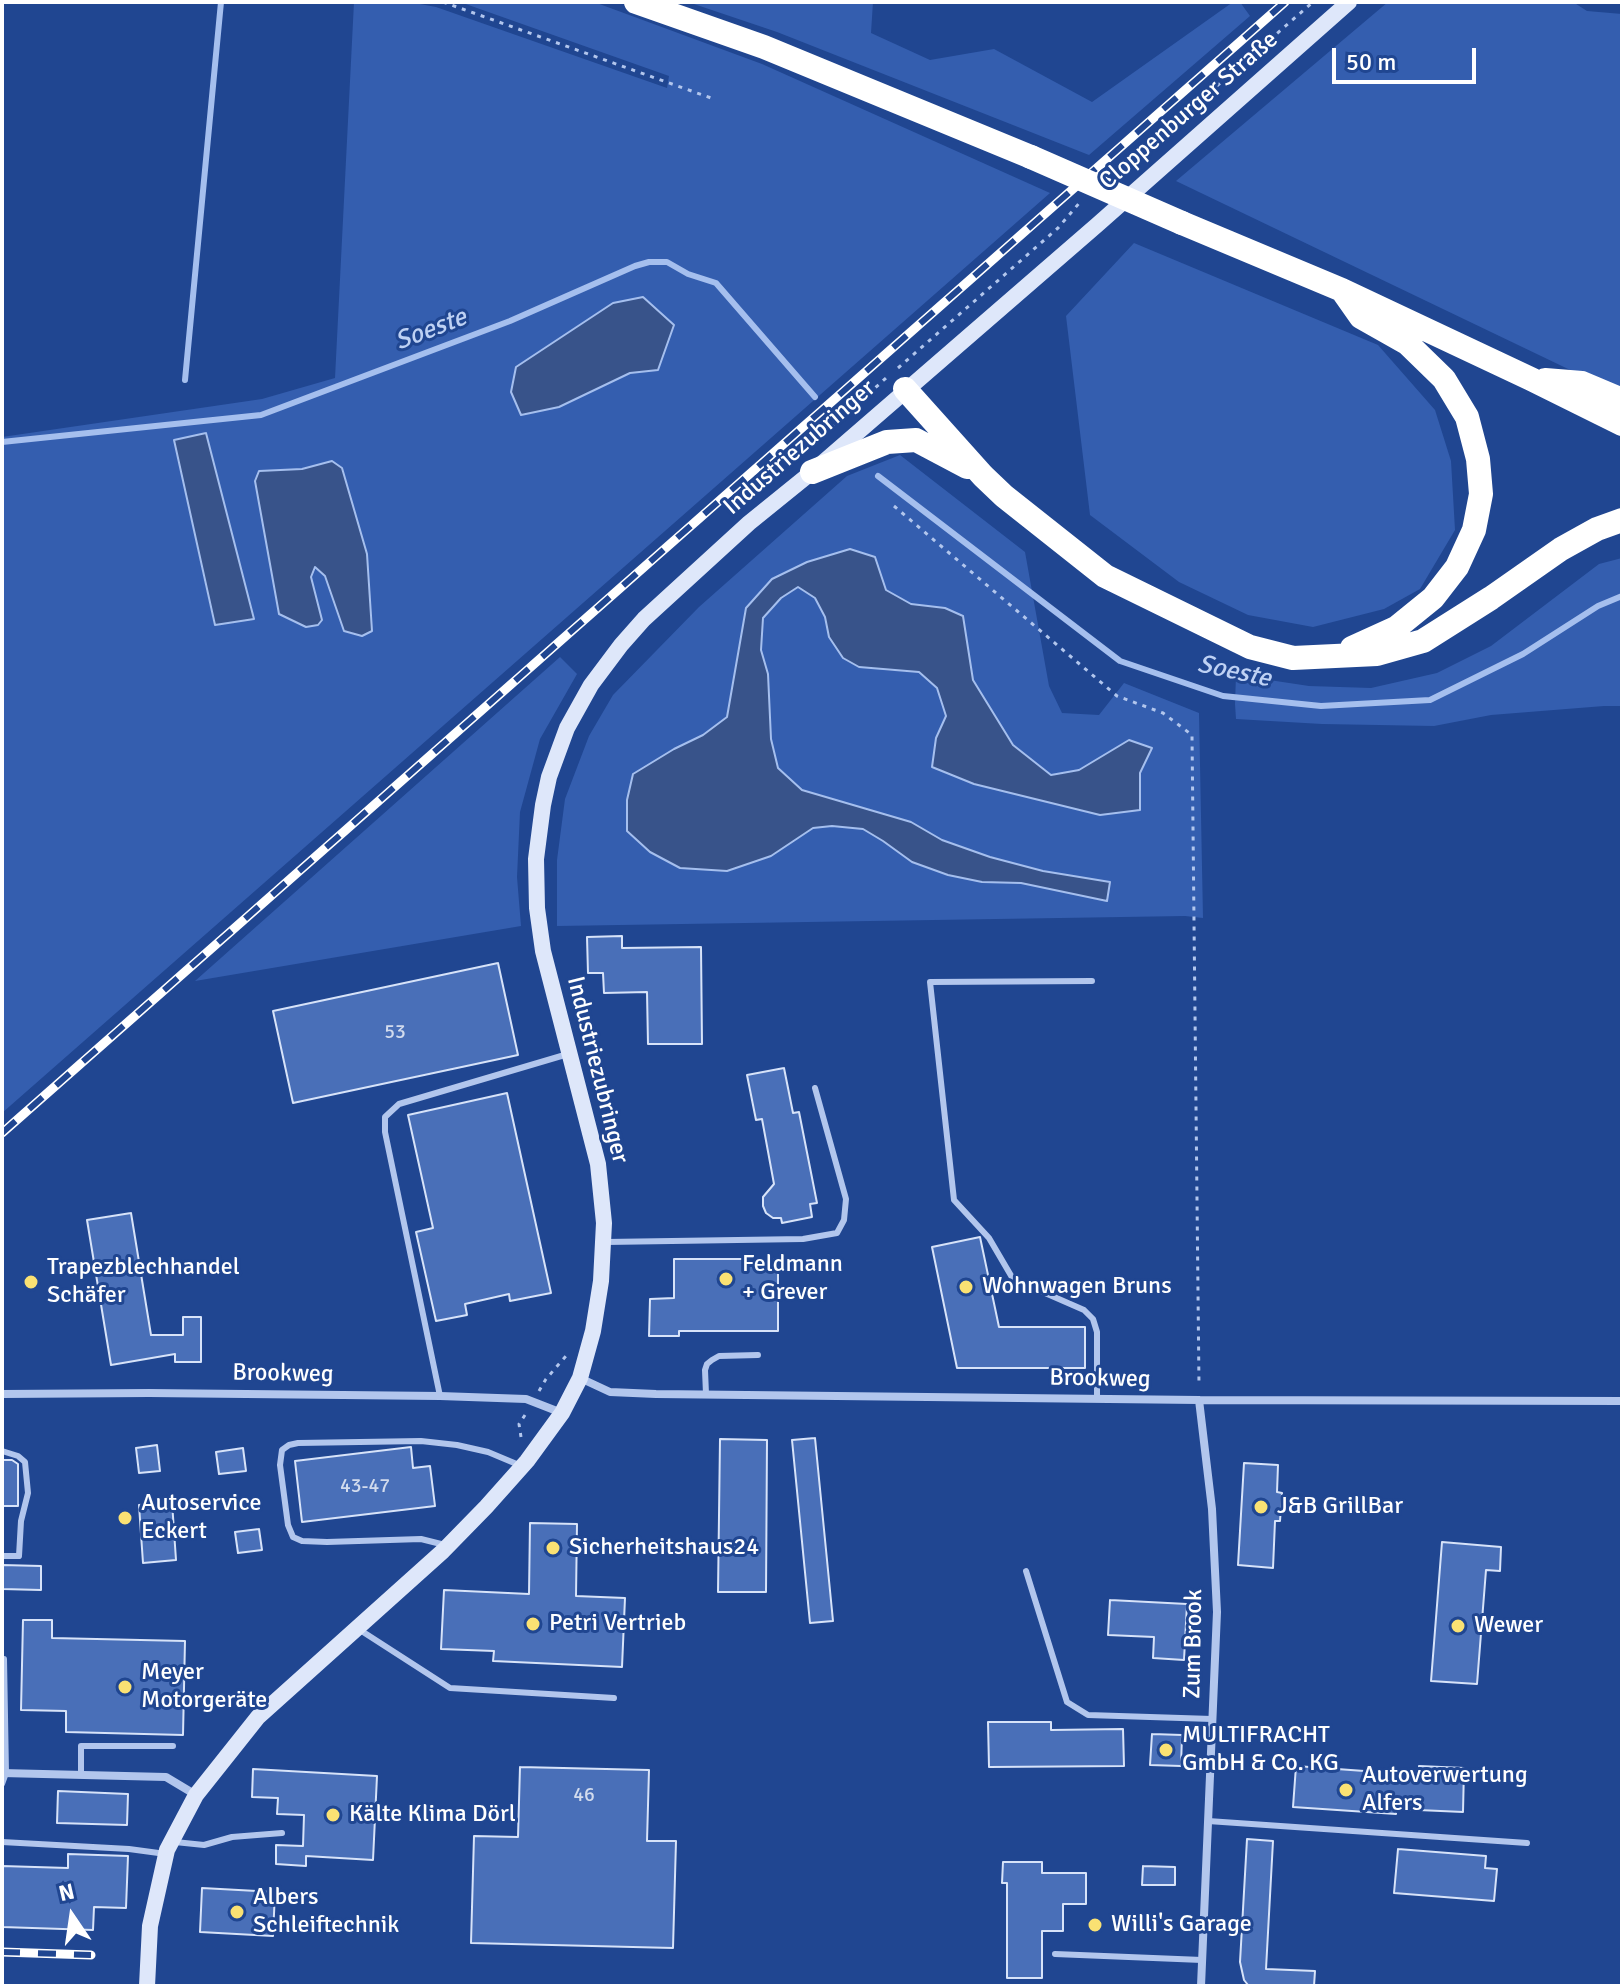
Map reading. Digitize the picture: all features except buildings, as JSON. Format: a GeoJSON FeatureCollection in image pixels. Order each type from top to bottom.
{"type":"FeatureCollection","features":[{"type":"Feature","properties":{"kind":"highway"},"geometry":{"type":"LineString","coordinates":[[636,2],[764,47],[1342,290],[1622,424]]}},
{"type":"Feature","properties":{"kind":"highway"},"geometry":{"type":"LineString","coordinates":[[1333,656],[1396,628],[1433,598],[1457,567],[1474,530],[1481,494],[1478,459],[1467,417],[1444,379],[1407,343],[1361,317],[1342,290]]}},
{"type":"Feature","properties":{"kind":"highway"},"geometry":{"type":"LineString","coordinates":[[1531,379],[1582,383],[1622,400]]}},
{"type":"Feature","properties":{"kind":"highway"},"geometry":{"type":"LineString","coordinates":[[905,389],[1004,496],[1105,576],[1250,647],[1293,658],[1377,654],[1423,641],[1561,549],[1597,529],[1622,520]]}},
{"type":"Feature","properties":{"kind":"highway"},"geometry":{"type":"LineString","coordinates":[[807,463],[887,442],[916,440],[983,476]]}},
{"type":"Feature","properties":{"kind":"street","name":"Cloppenburger Straße"},"geometry":{"type":"LineString","coordinates":[[905,389],[1097,225],[1349,2]]}},
{"type":"Feature","properties":{"kind":"street","name":"Industriezubringer"},"geometry":{"type":"LineString","coordinates":[[147,1986],[150,1926],[169,1848],[196,1795],[258,1717],[448,1546],[562,1413],[580,1378],[593,1331],[601,1281],[604,1223],[598,1164],[543,951],[535,887],[543,805],[549,777],[567,728],[605,664],[644,619],[749,523],[807,463],[905,389]]}},
{"type":"Feature","properties":{"kind":"street","name":"Brookweg"},"geometry":{"type":"LineString","coordinates":[[580,1378],[610,1392],[1199,1400],[1622,1401]]}},
{"type":"Feature","properties":{"kind":"street","name":"Brookweg"},"geometry":{"type":"LineString","coordinates":[[2,1394],[440,1396],[526,1399],[562,1413]]}},
{"type":"Feature","properties":{"kind":"street","name":"Zum Brook"},"geometry":{"type":"LineString","coordinates":[[1199,1400],[1212,1509],[1217,1612],[1201,1986]]}},
{"type":"Feature","properties":{"kind":"street"},"geometry":{"type":"LineString","coordinates":[[4,1773],[166,1777],[196,1795]]}},
{"type":"Feature","properties":{"kind":"lane"},"geometry":{"type":"LineString","coordinates":[[1092,981],[930,982],[954,1200],[989,1238],[1013,1279],[1084,1310],[1093,1319],[1097,1332],[1097,1399]]}},
{"type":"Feature","properties":{"kind":"lane"},"geometry":{"type":"LineString","coordinates":[[440,1396],[385,1132],[385,1117],[399,1104],[569,1054]]}},
{"type":"Feature","properties":{"kind":"lane"},"geometry":{"type":"LineString","coordinates":[[603,1243],[803,1239],[837,1233],[844,1220],[846,1199],[815,1088]]}},
{"type":"Feature","properties":{"kind":"lane"},"geometry":{"type":"LineString","coordinates":[[706,1394],[705,1370],[712,1360],[719,1356],[758,1355]]}},
{"type":"Feature","properties":{"kind":"lane"},"geometry":{"type":"LineString","coordinates":[[448,1546],[421,1539],[327,1542],[302,1541],[293,1537],[288,1525],[280,1465],[282,1450],[298,1443],[421,1441],[472,1448],[517,1464]]}},
{"type":"Feature","properties":{"kind":"lane"},"geometry":{"type":"LineString","coordinates":[[2,1451],[25,1462],[28,1493],[21,1521],[19,1556],[2,1556]]}},
{"type":"Feature","properties":{"kind":"lane"},"geometry":{"type":"LineString","coordinates":[[1026,1571],[1067,1702],[1088,1715],[1212,1719]]}},
{"type":"Feature","properties":{"kind":"lane"},"geometry":{"type":"LineString","coordinates":[[357,1628],[450,1688],[614,1698]]}},
{"type":"Feature","properties":{"kind":"lane"},"geometry":{"type":"LineString","coordinates":[[2,1784],[4,1659]]}},
{"type":"Feature","properties":{"kind":"lane"},"geometry":{"type":"LineString","coordinates":[[81,1775],[81,1746],[173,1746]]}},
{"type":"Feature","properties":{"kind":"lane"},"geometry":{"type":"LineString","coordinates":[[1208,1821],[1527,1843]]}},
{"type":"Feature","properties":{"kind":"lane"},"geometry":{"type":"LineString","coordinates":[[2,1842],[129,1849],[169,1848],[204,1845],[232,1837],[282,1833]]}},
{"type":"Feature","properties":{"kind":"lane"},"geometry":{"type":"LineString","coordinates":[[1055,1954],[1202,1960]]}},
{"type":"Feature","properties":{"kind":"path"},"geometry":{"type":"LineString","coordinates":[[443,2],[711,98]]}},
{"type":"Feature","properties":{"kind":"path"},"geometry":{"type":"LineString","coordinates":[[1113,173],[1313,2]]}},
{"type":"Feature","properties":{"kind":"path"},"geometry":{"type":"LineString","coordinates":[[807,463],[1058,228],[1084,199]]}},
{"type":"Feature","properties":{"kind":"path"},"geometry":{"type":"LineString","coordinates":[[894,506],[1117,696],[1163,713],[1192,735],[1199,1400]]}},
{"type":"Feature","properties":{"kind":"path"},"geometry":{"type":"LineString","coordinates":[[517,1464],[522,1447],[519,1424],[546,1379],[573,1348]]}},
{"type":"Feature","properties":{"kind":"shaded area"},"geometry":{"type":"Polygon","coordinates":[[[354,2],[409,2],[436,7],[667,88],[669,76],[460,2],[594,2],[762,64],[1050,193],[2,1113],[2,437],[262,399],[335,378],[354,2]],[[674,326],[511,392],[521,415],[559,407],[630,373],[658,370],[674,326]],[[174,441],[214,624],[254,619],[174,441]]]}},
{"type":"Feature","properties":{"kind":"shaded area"},"geometry":{"type":"Polygon","coordinates":[[[688,2],[873,2],[871,33],[930,60],[994,49],[1092,102],[1233,2],[1240,2],[1250,16],[1089,155],[777,32],[688,2]]]}},
{"type":"Feature","properties":{"kind":"shaded area"},"geometry":{"type":"Polygon","coordinates":[[[1388,2],[1573,2],[1587,11],[1622,14],[1622,387],[1589,379],[1176,181],[1388,2]]]}},
{"type":"Feature","properties":{"kind":"shaded area"},"geometry":{"type":"Polygon","coordinates":[[[1134,243],[1378,345],[1435,410],[1451,461],[1455,530],[1420,589],[1384,609],[1313,627],[1248,615],[1179,582],[1090,515],[1066,316],[1134,243]]]}},
{"type":"Feature","properties":{"kind":"shaded area"},"geometry":{"type":"Polygon","coordinates":[[[643,297],[674,325],[658,370],[630,373],[559,407],[521,415],[511,392],[516,367],[613,303],[643,297]]]}},
{"type":"Feature","properties":{"kind":"shaded area"},"geometry":{"type":"Polygon","coordinates":[[[206,433],[254,619],[215,625],[174,440],[206,433]]]}},
{"type":"Feature","properties":{"kind":"shaded area"},"geometry":{"type":"Polygon","coordinates":[[[900,455],[1025,552],[1049,686],[1062,713],[1099,715],[1124,683],[1199,713],[1203,918],[557,926],[557,860],[565,799],[589,736],[613,695],[699,607],[847,476],[900,455]],[[875,557],[807,562],[739,645],[727,717],[703,735],[674,749],[771,856],[813,828],[863,829],[883,841],[982,882],[1021,883],[1107,900],[1110,882],[1043,871],[990,857],[942,840],[911,822],[802,790],[778,768],[771,739],[768,674],[761,650],[763,618],[781,598],[798,587],[815,597],[825,617],[829,637],[883,670],[919,672],[937,688],[946,716],[936,738],[933,767],[974,784],[1100,815],[1139,810],[1140,773],[1151,748],[1129,740],[1079,771],[1052,775],[1013,745],[973,680],[963,616],[945,608],[911,604],[886,590],[875,557]]]}},
{"type":"Feature","properties":{"kind":"shaded area"},"geometry":{"type":"Polygon","coordinates":[[[332,461],[342,468],[367,554],[372,631],[362,636],[344,631],[325,576],[315,567],[311,577],[322,620],[318,625],[306,627],[279,614],[255,481],[259,471],[302,469],[332,461]]]}},
{"type":"Feature","properties":{"kind":"shaded area"},"geometry":{"type":"Polygon","coordinates":[[[850,549],[875,557],[886,590],[911,604],[945,608],[963,616],[973,680],[1013,745],[1051,775],[1079,770],[1129,740],[1152,748],[1140,773],[1140,810],[1100,815],[974,784],[932,767],[936,738],[946,716],[937,688],[919,672],[859,667],[843,658],[829,637],[825,617],[815,598],[798,587],[781,598],[763,618],[761,650],[768,674],[771,739],[778,768],[802,790],[911,822],[942,840],[990,857],[1043,871],[1110,882],[1107,901],[1021,883],[982,882],[948,875],[912,862],[863,829],[813,828],[771,856],[727,871],[680,868],[650,852],[627,831],[627,800],[633,774],[703,735],[727,717],[746,608],[772,579],[807,562],[850,549]]]}},
{"type":"Feature","properties":{"kind":"shaded area"},"geometry":{"type":"Polygon","coordinates":[[[1622,558],[1622,706],[1491,715],[1434,726],[1236,719],[1236,675],[1309,686],[1371,688],[1437,673],[1491,646],[1599,564],[1622,558]]]}},
{"type":"Feature","properties":{"kind":"shaded area"},"geometry":{"type":"Polygon","coordinates":[[[560,657],[577,674],[540,739],[520,812],[517,877],[521,926],[195,981],[560,657]]]}},
{"type":"Feature","properties":{"kind":"waterway"},"geometry":{"type":"LineString","coordinates":[[185,380],[221,2]]}},
{"type":"Feature","properties":{"kind":"waterway","name":"Soeste"},"geometry":{"type":"LineString","coordinates":[[2,442],[261,415],[510,321],[649,262],[667,262],[688,274],[716,283],[815,397]]}},
{"type":"Feature","properties":{"kind":"waterway","name":"Soeste"},"geometry":{"type":"LineString","coordinates":[[878,476],[1120,661],[1223,696],[1321,706],[1430,700],[1523,654],[1598,606],[1622,596]]}},
{"type":"Feature","properties":{"kind":"railway"},"geometry":{"type":"LineString","coordinates":[[2,1133],[1285,2]]}},
{"type":"Feature","properties":{"kind":"railway"},"geometry":{"type":"LineString","coordinates":[[2,1952],[91,1955]]}},
{"type":"Feature","properties":{"kind":"place","name":"Feldmann + Grever"},"geometry":{"type":"Point","coordinates":[726,1279]}},
{"type":"Feature","properties":{"kind":"place","name":"Trapezblechhandel Schäfer"},"geometry":{"type":"Point","coordinates":[31,1282]}},
{"type":"Feature","properties":{"kind":"place","name":"Wohnwagen Bruns"},"geometry":{"type":"Point","coordinates":[966,1287]}},
{"type":"Feature","properties":{"kind":"place","name":"J&B GrillBar"},"geometry":{"type":"Point","coordinates":[1261,1507]}},
{"type":"Feature","properties":{"kind":"place","name":"Autoservice Eckert"},"geometry":{"type":"Point","coordinates":[125,1518]}},
{"type":"Feature","properties":{"kind":"place","name":"Sicherheitshaus24"},"geometry":{"type":"Point","coordinates":[553,1548]}},
{"type":"Feature","properties":{"kind":"place","name":"Petri Vertrieb"},"geometry":{"type":"Point","coordinates":[533,1624]}},
{"type":"Feature","properties":{"kind":"place","name":"Wewer"},"geometry":{"type":"Point","coordinates":[1458,1626]}},
{"type":"Feature","properties":{"kind":"place","name":"Meyer Motorgeräte"},"geometry":{"type":"Point","coordinates":[125,1687]}},
{"type":"Feature","properties":{"kind":"place","name":"MULTIFRACHT GmbH & Co. KG"},"geometry":{"type":"Point","coordinates":[1166,1750]}},
{"type":"Feature","properties":{"kind":"place","name":"Autoverwertung Alfers"},"geometry":{"type":"Point","coordinates":[1346,1790]}},
{"type":"Feature","properties":{"kind":"place","name":"Kälte Klima Dörl"},"geometry":{"type":"Point","coordinates":[333,1815]}},
{"type":"Feature","properties":{"kind":"place","name":"Albers Schleiftechnik"},"geometry":{"type":"Point","coordinates":[237,1912]}},
{"type":"Feature","properties":{"kind":"place","name":"Willi's Garage"},"geometry":{"type":"Point","coordinates":[1095,1925]}}]}
